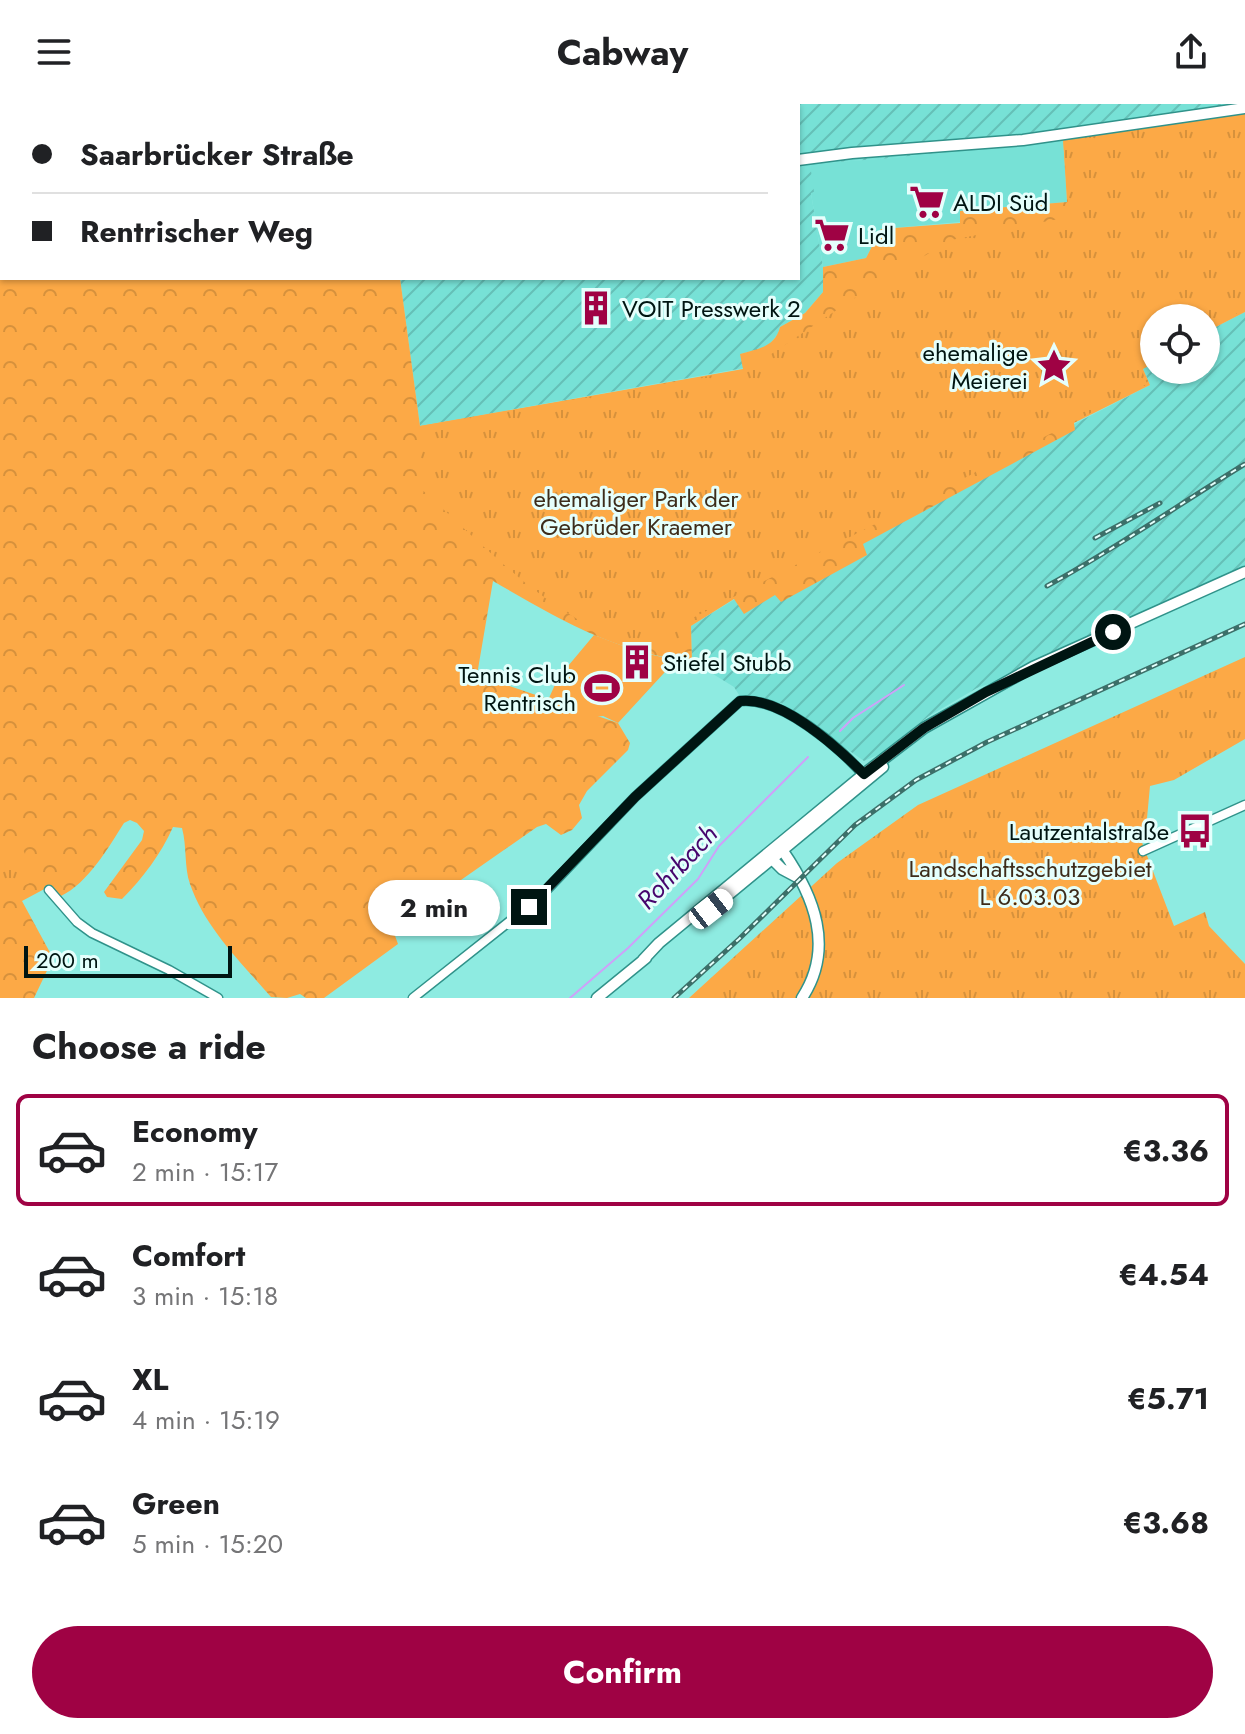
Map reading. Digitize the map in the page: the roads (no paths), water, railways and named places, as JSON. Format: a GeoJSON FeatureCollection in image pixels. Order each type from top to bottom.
{"type":"FeatureCollection","features":[{"type":"Feature","properties":{"kind":"main road"},"geometry":{"type":"LineString","coordinates":[[800,160],[1023,140],[1245,108]]}},
{"type":"Feature","properties":{"kind":"main road"},"geometry":{"type":"LineString","coordinates":[[597,998],[776,854],[924,728],[1033,667],[1245,572]]}},
{"type":"Feature","properties":{"kind":"main road"},"geometry":{"type":"LineString","coordinates":[[776,854],[797,877],[815,911],[819,937],[817,967],[802,998]]}},
{"type":"Feature","properties":{"kind":"street"},"geometry":{"type":"LineString","coordinates":[[413,998],[539,898],[635,797],[740,701],[761,701],[783,711],[837,749],[866,777]]}},
{"type":"Feature","properties":{"kind":"street"},"geometry":{"type":"LineString","coordinates":[[1143,851],[1245,805]]}},
{"type":"Feature","properties":{"kind":"street"},"geometry":{"type":"LineString","coordinates":[[49,890],[77,922],[92,933],[169,970],[218,998]]}},
{"type":"Feature","properties":{"kind":"waterway","name":"Rohrbach"},"geometry":{"type":"LineString","coordinates":[[840,731],[853,718],[904,685]]}},
{"type":"Feature","properties":{"kind":"waterway","name":"Rohrbach"},"geometry":{"type":"LineString","coordinates":[[570,998],[628,948],[698,879],[719,846],[808,757]]}},
{"type":"Feature","properties":{"kind":"railway"},"geometry":{"type":"LineString","coordinates":[[1047,586],[1245,464]]}},
{"type":"Feature","properties":{"kind":"railway"},"geometry":{"type":"LineString","coordinates":[[1095,538],[1160,503]]}},
{"type":"Feature","properties":{"kind":"railway"},"geometry":{"type":"LineString","coordinates":[[674,998],[855,825],[916,780],[987,742],[1245,624]]}},
{"type":"Feature","properties":{"kind":"place","name":"ALDI Süd"},"geometry":{"type":"Point","coordinates":[927,202]}},
{"type":"Feature","properties":{"kind":"place","name":"Lidl"},"geometry":{"type":"Point","coordinates":[832,235]}},
{"type":"Feature","properties":{"kind":"place","name":"VOIT Presswerk 2"},"geometry":{"type":"Point","coordinates":[596,308]}},
{"type":"Feature","properties":{"kind":"place","name":"ehemalige Meierei"},"geometry":{"type":"Point","coordinates":[1054,366]}},
{"type":"Feature","properties":{"kind":"place","name":"Stiefel Stubb"},"geometry":{"type":"Point","coordinates":[637,662]}},
{"type":"Feature","properties":{"kind":"place","name":"Tennis Club Rentrisch"},"geometry":{"type":"Point","coordinates":[602,688]}},
{"type":"Feature","properties":{"kind":"place","name":"Lautzentalstraße"},"geometry":{"type":"Point","coordinates":[1195,831]}},
{"type":"Feature","properties":{"kind":"park label","name":"ehemaliger Park der Gebrüder Kraemer"},"geometry":{"type":"Point","coordinates":[636,512]}},
{"type":"Feature","properties":{"kind":"park label","name":"Landschaftsschutzgebiet L 6.03.03"},"geometry":{"type":"Point","coordinates":[1030,882]}}]}
